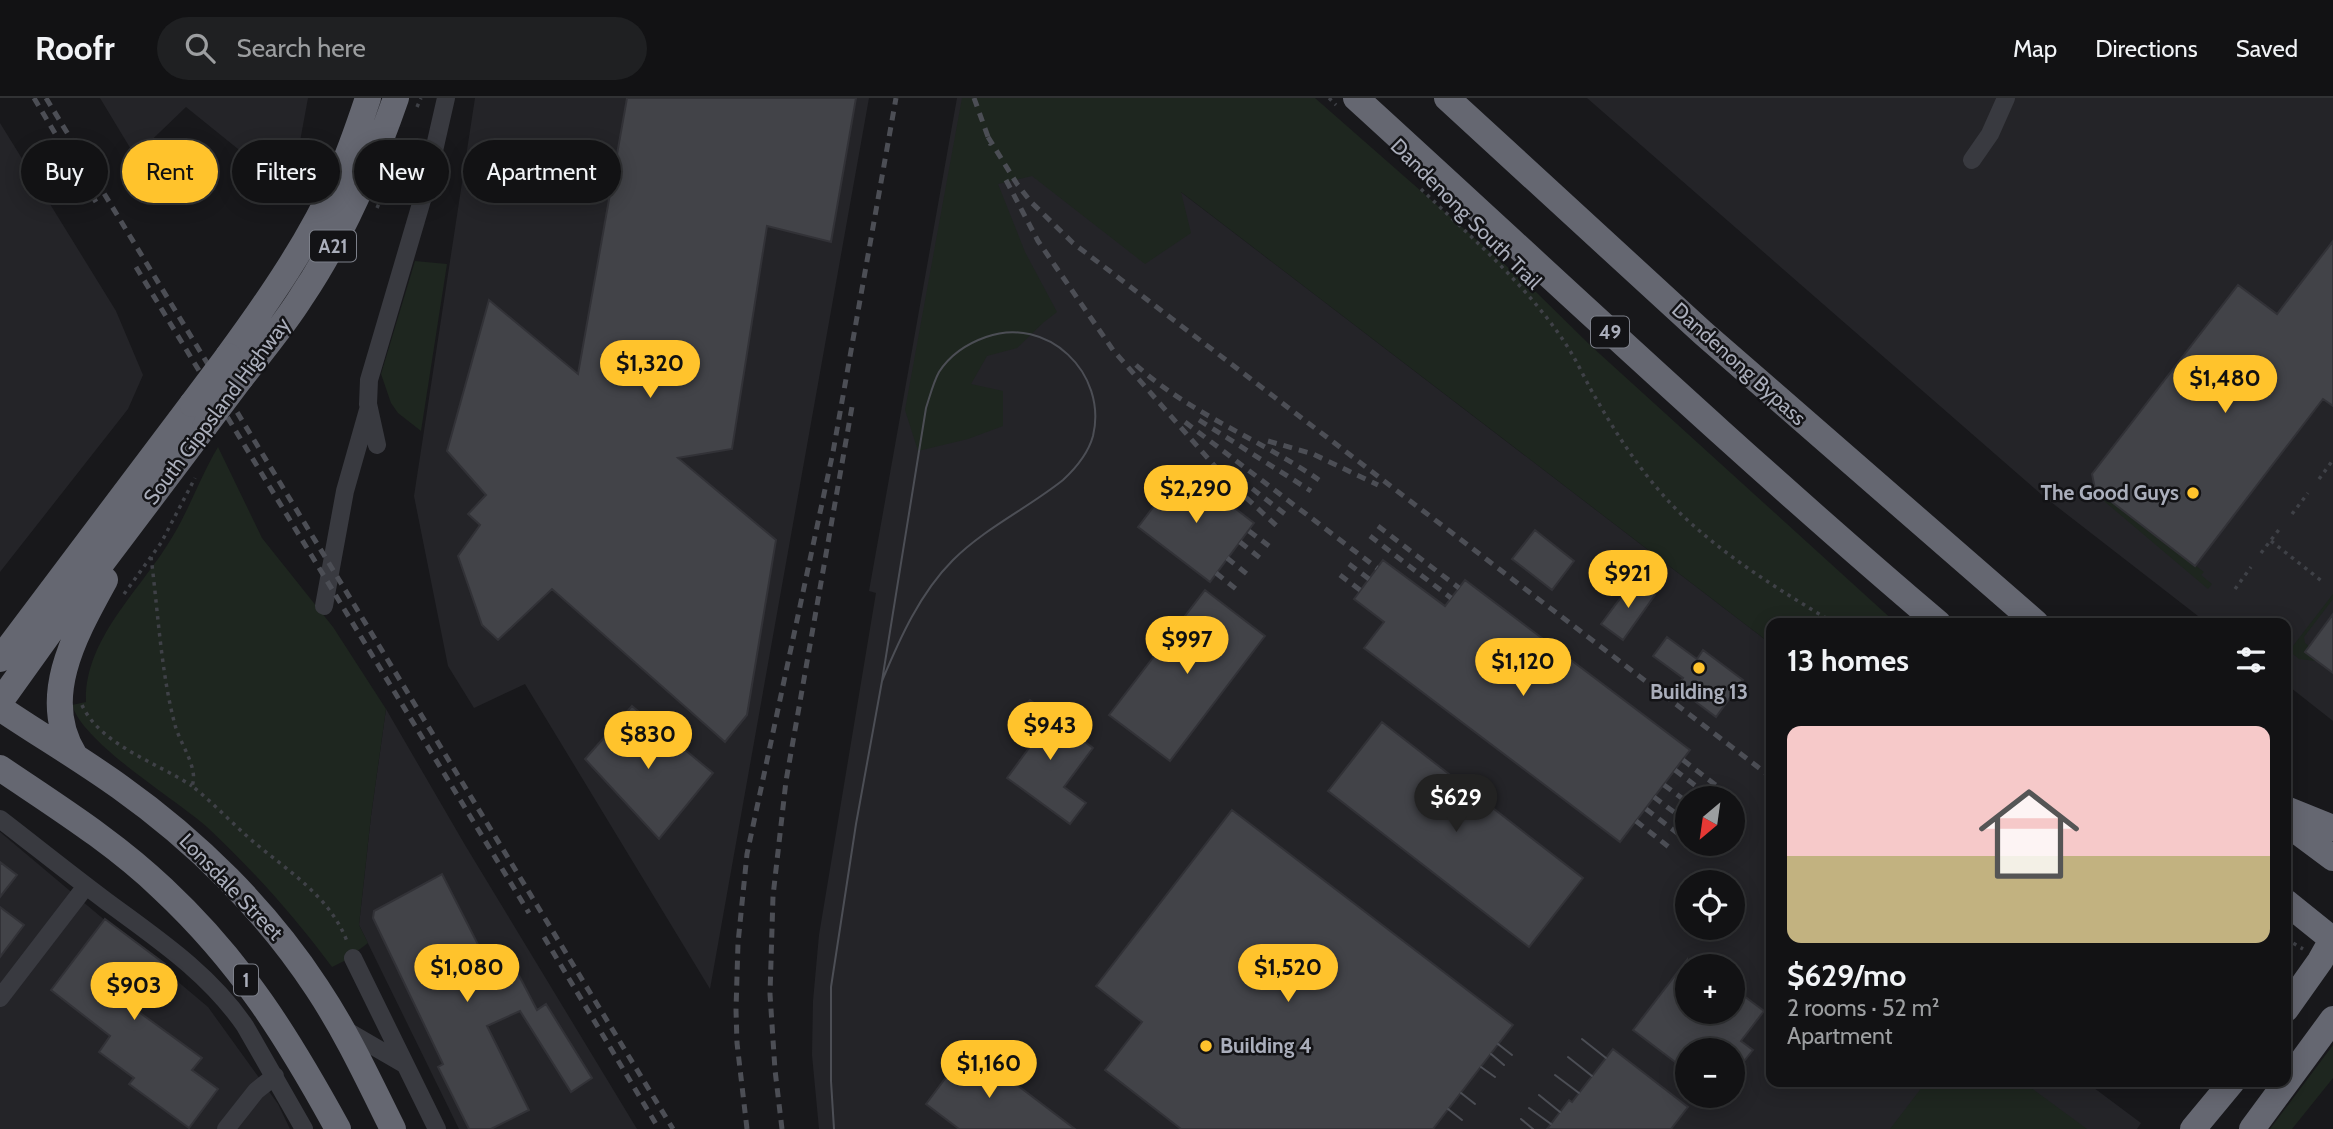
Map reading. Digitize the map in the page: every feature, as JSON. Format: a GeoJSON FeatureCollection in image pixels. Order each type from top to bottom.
{"type":"FeatureCollection","features":[{"type":"Feature","properties":{"kind":"highway","name":"South Gippsland Highway"},"geometry":{"type":"LineString","coordinates":[[234,367],[261,310],[312,227],[338,178],[368,98]]}},
{"type":"Feature","properties":{"kind":"highway","name":"South Gippsland Highway"},"geometry":{"type":"LineString","coordinates":[[0,659],[234,367],[301,298],[334,244],[368,174],[396,98]]}},
{"type":"Feature","properties":{"kind":"highway","name":"Dandenong Bypass"},"geometry":{"type":"LineString","coordinates":[[1447,98],[1703,333],[2030,618]]}},
{"type":"Feature","properties":{"kind":"highway","name":"49"},"geometry":{"type":"LineString","coordinates":[[1349,105],[1616,337],[1867,563],[1932,618]]}},
{"type":"Feature","properties":{"kind":"highway","name":"South Gippsland Highway"},"geometry":{"type":"LineString","coordinates":[[0,702],[151,498],[198,415]]}},
{"type":"Feature","properties":{"kind":"highway"},"geometry":{"type":"LineString","coordinates":[[76,758],[65,737],[60,712],[68,655],[83,622],[151,498]]}},
{"type":"Feature","properties":{"kind":"highway"},"geometry":{"type":"LineString","coordinates":[[0,634],[33,615]]}},
{"type":"Feature","properties":{"kind":"highway","name":"Lonsdale Street"},"geometry":{"type":"LineString","coordinates":[[0,708],[120,787],[166,821],[224,876],[277,933],[317,987],[342,1028],[393,1129]]}},
{"type":"Feature","properties":{"kind":"highway","name":"1"},"geometry":{"type":"LineString","coordinates":[[0,768],[123,855],[162,888],[198,924],[268,1009],[300,1059],[338,1129]]}},
{"type":"Feature","properties":{"kind":"highway"},"geometry":{"type":"LineString","coordinates":[[2291,811],[2333,828]]}},
{"type":"Feature","properties":{"kind":"highway"},"geometry":{"type":"LineString","coordinates":[[2291,827],[2333,858]]}},
{"type":"Feature","properties":{"kind":"highway"},"geometry":{"type":"LineString","coordinates":[[2291,906],[2333,939],[2291,1002]]}},
{"type":"Feature","properties":{"kind":"highway"},"geometry":{"type":"LineString","coordinates":[[2291,1076],[2333,1019]]}},
{"type":"Feature","properties":{"kind":"highway"},"geometry":{"type":"LineString","coordinates":[[2193,1129],[2228,1087]]}},
{"type":"Feature","properties":{"kind":"highway"},"geometry":{"type":"LineString","coordinates":[[2252,1129],[2283,1087]]}},
{"type":"Feature","properties":{"kind":"street"},"geometry":{"type":"LineString","coordinates":[[377,444],[369,407],[368,390],[372,365],[425,190],[446,98]]}},
{"type":"Feature","properties":{"kind":"street"},"geometry":{"type":"LineString","coordinates":[[1972,159],[1990,134],[2006,98]]}},
{"type":"Feature","properties":{"kind":"street"},"geometry":{"type":"LineString","coordinates":[[324,606],[345,491],[369,407]]}},
{"type":"Feature","properties":{"kind":"street"},"geometry":{"type":"LineString","coordinates":[[0,819],[183,958],[207,981],[234,1010],[304,1129]]}},
{"type":"Feature","properties":{"kind":"street"},"geometry":{"type":"LineString","coordinates":[[0,998],[86,886]]}},
{"type":"Feature","properties":{"kind":"street"},"geometry":{"type":"LineString","coordinates":[[353,958],[437,1129]]}},
{"type":"Feature","properties":{"kind":"street"},"geometry":{"type":"LineString","coordinates":[[342,1028],[404,1063]]}},
{"type":"Feature","properties":{"kind":"street"},"geometry":{"type":"LineString","coordinates":[[226,1129],[256,1091],[275,1076]]}},
{"type":"Feature","properties":{"kind":"path"},"geometry":{"type":"LineString","coordinates":[[1329,98],[1349,105]]}},
{"type":"Feature","properties":{"kind":"path","name":"Dandenong South Trail"},"geometry":{"type":"LineString","coordinates":[[1418,187],[1499,264],[1534,303],[1569,349],[1598,402],[1638,464],[1681,514],[1737,561],[1826,618]]}},
{"type":"Feature","properties":{"kind":"path"},"geometry":{"type":"LineString","coordinates":[[2319,479],[2333,460]]}},
{"type":"Feature","properties":{"kind":"path"},"geometry":{"type":"LineString","coordinates":[[2291,514],[2308,493]]}},
{"type":"Feature","properties":{"kind":"path"},"geometry":{"type":"LineString","coordinates":[[2262,553],[2281,527]]}},
{"type":"Feature","properties":{"kind":"path"},"geometry":{"type":"LineString","coordinates":[[2271,541],[2323,582]]}},
{"type":"Feature","properties":{"kind":"path"},"geometry":{"type":"LineString","coordinates":[[151,557],[170,704],[178,735],[194,775],[192,786]]}},
{"type":"Feature","properties":{"kind":"path"},"geometry":{"type":"LineString","coordinates":[[2235,589],[2251,567]]}},
{"type":"Feature","properties":{"kind":"path"},"geometry":{"type":"LineString","coordinates":[[79,700],[89,719],[110,737],[192,786],[306,884],[337,921],[347,941]]}},
{"type":"Feature","properties":{"kind":"shaded area"},"geometry":{"type":"Polygon","coordinates":[[[100,98],[308,98],[300,140],[232,140],[232,144],[186,107],[152,140],[125,140],[100,98]]]}},
{"type":"Feature","properties":{"kind":"shaded area"},"geometry":{"type":"Polygon","coordinates":[[[475,98],[869,98],[710,989],[525,684],[474,708],[448,666],[414,496],[463,176],[463,203],[621,203],[621,140],[469,140],[475,98]]]}},
{"type":"Feature","properties":{"kind":"shaded area"},"geometry":{"type":"Polygon","coordinates":[[[957,98],[1058,98],[1766,640],[1766,1087],[2093,1087],[2141,1123],[2137,1129],[819,1129],[812,1055],[813,1001],[819,935],[876,593],[869,591],[957,98]]]}},
{"type":"Feature","properties":{"kind":"shaded area"},"geometry":{"type":"Polygon","coordinates":[[[962,98],[1315,98],[1536,292],[1590,345],[1890,618],[1766,618],[1766,640],[1181,192],[1191,233],[1145,264],[1032,176],[998,184],[1025,252],[1057,312],[1017,348],[987,356],[971,384],[1003,391],[1003,426],[968,439],[918,451],[905,410],[962,98]]]}},
{"type":"Feature","properties":{"kind":"shaded area"},"geometry":{"type":"Polygon","coordinates":[[[1587,98],[2333,98],[2333,721],[2291,688],[2291,618],[2201,618],[2042,495],[1587,98]]]}},
{"type":"Feature","properties":{"kind":"shaded area"},"geometry":{"type":"Polygon","coordinates":[[[0,123],[21,157],[21,203],[49,203],[116,311],[143,375],[128,409],[0,572],[0,123]]]}},
{"type":"Feature","properties":{"kind":"shaded area"},"geometry":{"type":"Polygon","coordinates":[[[415,261],[447,264],[421,431],[398,413],[391,403],[381,374],[415,261]]]}},
{"type":"Feature","properties":{"kind":"shaded area"},"geometry":{"type":"Polygon","coordinates":[[[218,447],[262,538],[333,627],[386,709],[359,925],[368,943],[332,967],[288,912],[241,860],[207,827],[111,753],[80,720],[72,705],[86,702],[93,659],[103,639],[173,535],[218,447]]]}},
{"type":"Feature","properties":{"kind":"shaded area"},"geometry":{"type":"Polygon","coordinates":[[[2105,497],[2204,572],[2201,575],[2212,584],[2208,589],[2104,501],[2105,497]]]}},
{"type":"Feature","properties":{"kind":"shaded area"},"geometry":{"type":"Polygon","coordinates":[[[2333,594],[2333,599],[2304,637],[2309,646],[2305,652],[2316,661],[2299,659],[2291,653],[2291,648],[2333,594]]]}},
{"type":"Feature","properties":{"kind":"shaded area"},"geometry":{"type":"Polygon","coordinates":[[[386,709],[637,1129],[459,1129],[359,925],[386,709]]]}},
{"type":"Feature","properties":{"kind":"shaded area"},"geometry":{"type":"Polygon","coordinates":[[[0,832],[208,1007],[278,1104],[290,1129],[0,1129],[0,832]]]}},
{"type":"Feature","properties":{"kind":"shaded area"},"geometry":{"type":"Polygon","coordinates":[[[2333,1045],[2333,1078],[2292,1129],[2270,1129],[2333,1045]]]}},
{"type":"Feature","properties":{"kind":"shaded area"},"geometry":{"type":"Polygon","coordinates":[[[1922,1087],[2030,1087],[2087,1129],[1890,1129],[1922,1087]]]}},
{"type":"Feature","properties":{"kind":"building"},"geometry":{"type":"Polygon","coordinates":[[[627,98],[856,98],[831,242],[767,226],[732,449],[678,458],[776,540],[747,715],[725,742],[552,589],[498,640],[482,625],[458,556],[480,525],[468,514],[486,495],[447,451],[489,300],[578,374],[608,203],[621,203],[620,140],[627,98]]]}},
{"type":"Feature","properties":{"kind":"building"},"geometry":{"type":"Polygon","coordinates":[[[2333,241],[2333,406],[2323,399],[2195,566],[2095,489],[2092,474],[2238,285],[2277,314],[2333,241]]]}},
{"type":"Feature","properties":{"kind":"building"},"geometry":{"type":"Polygon","coordinates":[[[1183,468],[1254,523],[1210,582],[1138,527],[1183,468]]]}},
{"type":"Feature","properties":{"kind":"building"},"geometry":{"type":"Polygon","coordinates":[[[1535,530],[1574,561],[1552,590],[1512,559],[1535,530]]]}},
{"type":"Feature","properties":{"kind":"building"},"geometry":{"type":"Polygon","coordinates":[[[1383,560],[1445,606],[1465,580],[1690,750],[1620,842],[1364,648],[1384,622],[1354,599],[1383,560]]]}},
{"type":"Feature","properties":{"kind":"building"},"geometry":{"type":"Polygon","coordinates":[[[1634,580],[1655,595],[1623,640],[1601,624],[1634,580]]]}},
{"type":"Feature","properties":{"kind":"building"},"geometry":{"type":"Polygon","coordinates":[[[1205,590],[1265,636],[1170,761],[1109,715],[1205,590]]]}},
{"type":"Feature","properties":{"kind":"building"},"geometry":{"type":"Polygon","coordinates":[[[2333,614],[2333,673],[2305,652],[2333,614]]]}},
{"type":"Feature","properties":{"kind":"building","name":"Building 13"},"geometry":{"type":"Polygon","coordinates":[[[1667,637],[1697,659],[1703,650],[1743,680],[1716,717],[1676,687],[1683,678],[1653,656],[1667,637]]]}},
{"type":"Feature","properties":{"kind":"building"},"geometry":{"type":"Polygon","coordinates":[[[1030,700],[1093,748],[1064,787],[1086,803],[1070,824],[1007,778],[1037,737],[1014,720],[1030,700]]]}},
{"type":"Feature","properties":{"kind":"building"},"geometry":{"type":"Polygon","coordinates":[[[632,706],[713,773],[659,839],[585,759],[632,706]]]}},
{"type":"Feature","properties":{"kind":"building"},"geometry":{"type":"Polygon","coordinates":[[[1382,722],[1583,878],[1529,947],[1328,791],[1382,722]]]}},
{"type":"Feature","properties":{"kind":"building"},"geometry":{"type":"Polygon","coordinates":[[[1232,810],[1513,1025],[1433,1129],[1181,1129],[1105,1070],[1142,1022],[1096,986],[1232,810]]]}},
{"type":"Feature","properties":{"kind":"building"},"geometry":{"type":"Polygon","coordinates":[[[0,862],[17,875],[0,897],[0,862]]]}},
{"type":"Feature","properties":{"kind":"building"},"geometry":{"type":"Polygon","coordinates":[[[442,874],[492,972],[512,962],[537,1010],[546,1004],[592,1078],[571,1092],[520,1011],[487,1026],[529,1110],[491,1129],[469,1129],[438,1067],[443,1064],[373,918],[374,911],[442,874]]]}},
{"type":"Feature","properties":{"kind":"building"},"geometry":{"type":"Polygon","coordinates":[[[0,907],[24,925],[0,957],[0,907]]]}},
{"type":"Feature","properties":{"kind":"building"},"geometry":{"type":"Polygon","coordinates":[[[105,919],[165,964],[132,1007],[202,1058],[192,1070],[218,1089],[189,1128],[129,1084],[134,1078],[99,1052],[110,1036],[51,990],[105,919]]]}},
{"type":"Feature","properties":{"kind":"building"},"geometry":{"type":"Polygon","coordinates":[[[1675,976],[1675,1024],[1745,1024],[1745,997],[1764,1011],[1743,1038],[1675,1038],[1675,1062],[1633,1030],[1675,976]]]}},
{"type":"Feature","properties":{"kind":"building"},"geometry":{"type":"Polygon","coordinates":[[[1745,1044],[1753,1050],[1745,1060],[1745,1044]]]}},
{"type":"Feature","properties":{"kind":"building"},"geometry":{"type":"Polygon","coordinates":[[[968,1048],[1075,1129],[959,1129],[926,1104],[968,1048]]]}},
{"type":"Feature","properties":{"kind":"building"},"geometry":{"type":"Polygon","coordinates":[[[1613,1049],[1675,1097],[1675,1108],[1687,1108],[1671,1129],[1547,1129],[1569,1100],[1572,1102],[1613,1049]]]}},
{"type":"Feature","properties":{"kind":"tram line"},"geometry":{"type":"LineString","coordinates":[[834,1129],[831,987],[926,408],[933,385],[943,366],[953,355],[972,343],[1009,332],[1031,334],[1051,342],[1068,355],[1082,371],[1091,391],[1095,413],[1093,436],[1088,449],[1077,466],[1063,480],[979,538],[941,573],[912,617],[882,681]]}},
{"type":"Feature","properties":{"kind":"tram line"},"geometry":{"type":"LineString","coordinates":[[1582,1039],[1606,1058]]}},
{"type":"Feature","properties":{"kind":"tram line"},"geometry":{"type":"LineString","coordinates":[[1498,1044],[1512,1055]]}},
{"type":"Feature","properties":{"kind":"tram line"},"geometry":{"type":"LineString","coordinates":[[1491,1054],[1504,1065]]}},
{"type":"Feature","properties":{"kind":"tram line"},"geometry":{"type":"LineString","coordinates":[[1568,1057],[1592,1076]]}},
{"type":"Feature","properties":{"kind":"tram line"},"geometry":{"type":"LineString","coordinates":[[1481,1067],[1495,1077]]}},
{"type":"Feature","properties":{"kind":"tram line"},"geometry":{"type":"LineString","coordinates":[[1555,1075],[1579,1093]]}},
{"type":"Feature","properties":{"kind":"tram line"},"geometry":{"type":"LineString","coordinates":[[1461,1093],[1475,1104]]}},
{"type":"Feature","properties":{"kind":"tram line"},"geometry":{"type":"LineString","coordinates":[[1539,1095],[1560,1112]]}},
{"type":"Feature","properties":{"kind":"tram line"},"geometry":{"type":"LineString","coordinates":[[1529,1108],[1551,1124]]}},
{"type":"Feature","properties":{"kind":"tram line"},"geometry":{"type":"LineString","coordinates":[[1448,1109],[1462,1120]]}},
{"type":"Feature","properties":{"kind":"tram line"},"geometry":{"type":"LineString","coordinates":[[1521,1119],[1533,1129]]}},
{"type":"Feature","properties":{"kind":"railway"},"geometry":{"type":"LineString","coordinates":[[34,98],[59,140]]}},
{"type":"Feature","properties":{"kind":"railway"},"geometry":{"type":"LineString","coordinates":[[46,98],[673,1129]]}},
{"type":"Feature","properties":{"kind":"railway"},"geometry":{"type":"LineString","coordinates":[[747,1129],[736,1010],[738,943],[747,854],[833,452],[896,98]]}},
{"type":"Feature","properties":{"kind":"railway"},"geometry":{"type":"LineString","coordinates":[[974,98],[991,145]]}},
{"type":"Feature","properties":{"kind":"railway"},"geometry":{"type":"LineString","coordinates":[[988,137],[1031,202],[1073,243],[1766,773]]}},
{"type":"Feature","properties":{"kind":"railway"},"geometry":{"type":"LineString","coordinates":[[1006,180],[1038,241],[1113,350],[1226,479],[1281,530]]}},
{"type":"Feature","properties":{"kind":"railway"},"geometry":{"type":"LineString","coordinates":[[136,267],[529,913]]}},
{"type":"Feature","properties":{"kind":"railway"},"geometry":{"type":"LineString","coordinates":[[1136,365],[1179,398],[1319,480]]}},
{"type":"Feature","properties":{"kind":"railway"},"geometry":{"type":"LineString","coordinates":[[782,1129],[770,994],[773,896],[786,781],[853,401]]}},
{"type":"Feature","properties":{"kind":"railway"},"geometry":{"type":"LineString","coordinates":[[1199,420],[1311,491]]}},
{"type":"Feature","properties":{"kind":"railway"},"geometry":{"type":"LineString","coordinates":[[1185,422],[1377,568]]}},
{"type":"Feature","properties":{"kind":"railway"},"geometry":{"type":"LineString","coordinates":[[1268,441],[1313,454],[1378,485]]}},
{"type":"Feature","properties":{"kind":"railway"},"geometry":{"type":"LineString","coordinates":[[1227,469],[1290,518]]}},
{"type":"Feature","properties":{"kind":"railway"},"geometry":{"type":"LineString","coordinates":[[1378,526],[1459,588]]}},
{"type":"Feature","properties":{"kind":"railway"},"geometry":{"type":"LineString","coordinates":[[1249,531],[1269,546]]}},
{"type":"Feature","properties":{"kind":"railway"},"geometry":{"type":"LineString","coordinates":[[1370,536],[1451,598]]}},
{"type":"Feature","properties":{"kind":"railway"},"geometry":{"type":"LineString","coordinates":[[1240,542],[1260,558]]}},
{"type":"Feature","properties":{"kind":"railway"},"geometry":{"type":"LineString","coordinates":[[1227,558],[1247,574]]}},
{"type":"Feature","properties":{"kind":"railway"},"geometry":{"type":"LineString","coordinates":[[1349,564],[1369,579]]}},
{"type":"Feature","properties":{"kind":"railway"},"geometry":{"type":"LineString","coordinates":[[1216,573],[1236,589]]}},
{"type":"Feature","properties":{"kind":"railway"},"geometry":{"type":"LineString","coordinates":[[1340,575],[1360,590]]}},
{"type":"Feature","properties":{"kind":"railway"},"geometry":{"type":"LineString","coordinates":[[1683,760],[1717,786]]}},
{"type":"Feature","properties":{"kind":"railway"},"geometry":{"type":"LineString","coordinates":[[1675,770],[1696,786]]}},
{"type":"Feature","properties":{"kind":"railway"},"geometry":{"type":"LineString","coordinates":[[1664,785],[1675,793]]}},
{"type":"Feature","properties":{"kind":"railway"},"geometry":{"type":"LineString","coordinates":[[1654,797],[1675,813]]}},
{"type":"Feature","properties":{"kind":"railway"},"geometry":{"type":"LineString","coordinates":[[1646,809],[1675,831]]}},
{"type":"Feature","properties":{"kind":"railway"},"geometry":{"type":"LineString","coordinates":[[1636,821],[1670,848]]}},
{"type":"Feature","properties":{"kind":"railway"},"geometry":{"type":"LineString","coordinates":[[544,937],[659,1129]]}},
{"type":"Feature","properties":{"kind":"place","name":"The Good Guys"},"geometry":{"type":"Point","coordinates":[2193,493]}},
{"type":"Feature","properties":{"kind":"place","name":"Building 13"},"geometry":{"type":"Point","coordinates":[1699,668]}},
{"type":"Feature","properties":{"kind":"place","name":"Building 4"},"geometry":{"type":"Point","coordinates":[1206,1046]}}]}
